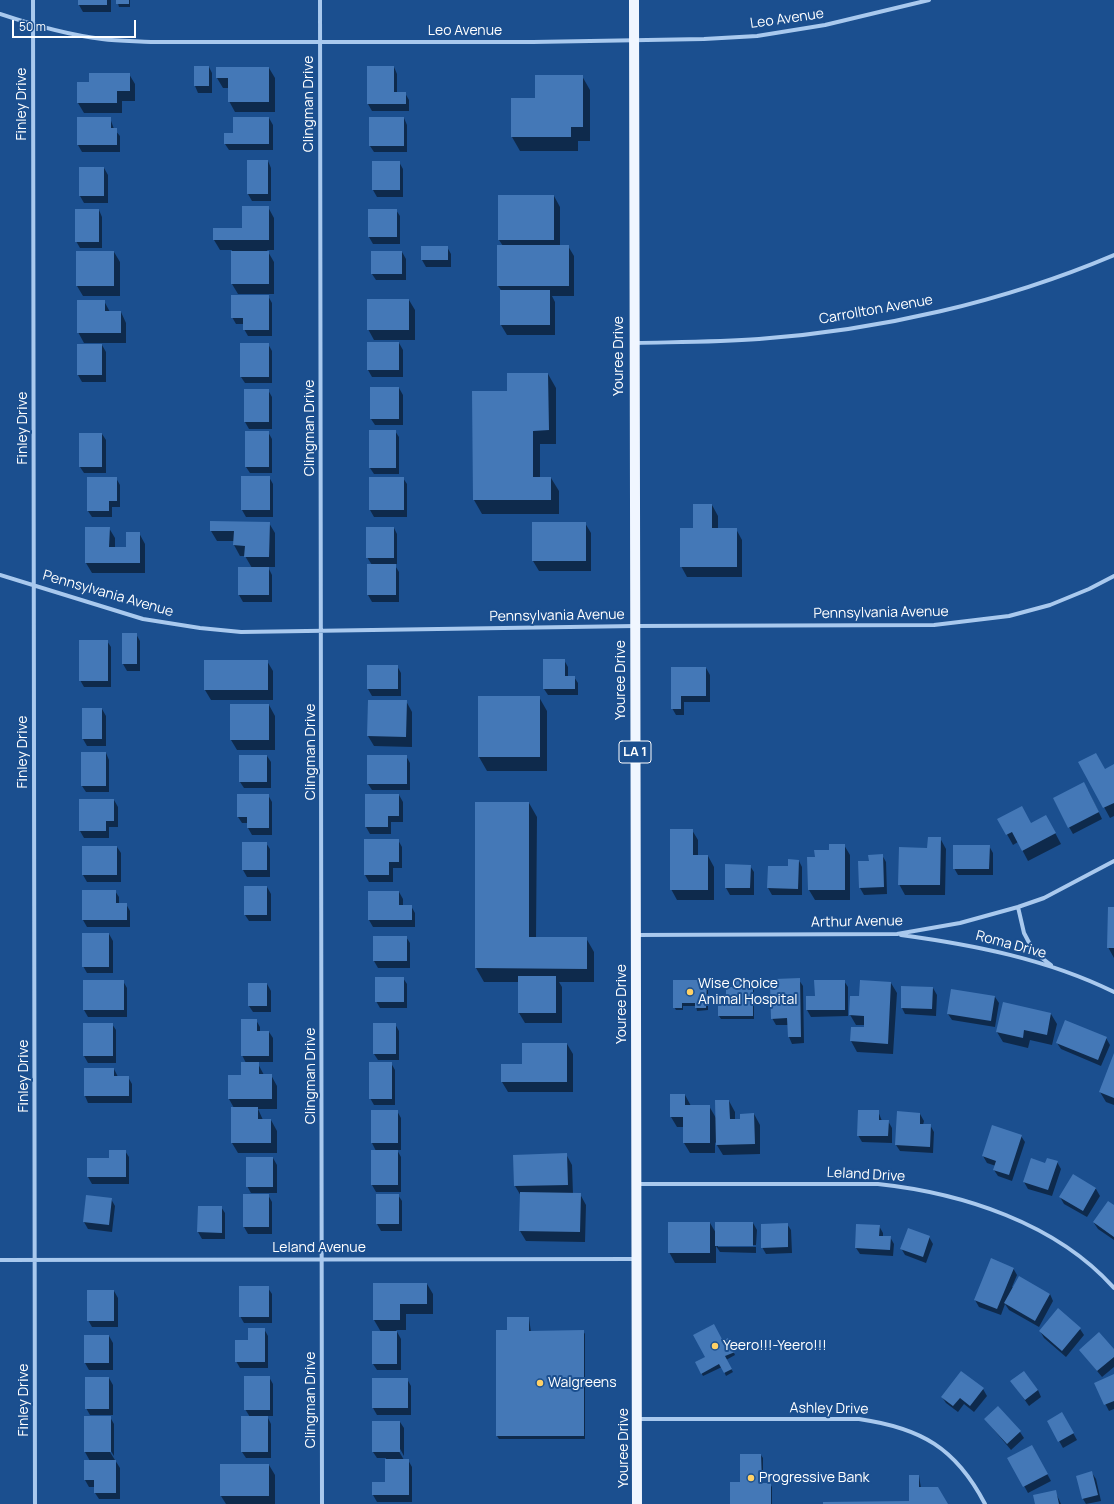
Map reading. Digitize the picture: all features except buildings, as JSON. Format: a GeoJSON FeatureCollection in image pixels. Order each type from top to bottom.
{"type":"FeatureCollection","features":[{"type":"Feature","properties":{"kind":"main road","name":"Youree Drive"},"geometry":{"type":"LineString","coordinates":[[634,0],[633,343],[638,1259],[637,1504]]}},
{"type":"Feature","properties":{"kind":"street","name":"Finley Drive"},"geometry":{"type":"LineString","coordinates":[[33,0],[35,1504]]}},
{"type":"Feature","properties":{"kind":"street","name":"Clingman Drive"},"geometry":{"type":"LineString","coordinates":[[320,0],[322,1504]]}},
{"type":"Feature","properties":{"kind":"street","name":"Leo Avenue"},"geometry":{"type":"LineString","coordinates":[[0,14],[33,24],[101,39],[151,42],[704,39],[757,36],[825,25],[929,0]]}},
{"type":"Feature","properties":{"kind":"street","name":"Carrollton Avenue"},"geometry":{"type":"LineString","coordinates":[[633,343],[760,339],[896,320],[976,302],[1018,289],[1114,255]]}},
{"type":"Feature","properties":{"kind":"street","name":"Pennsylvania Avenue"},"geometry":{"type":"LineString","coordinates":[[0,575],[143,619],[166,624],[241,632],[634,626],[934,625],[962,623],[1009,616],[1050,605],[1089,589],[1114,576]]}},
{"type":"Feature","properties":{"kind":"street","name":"Arthur Avenue"},"geometry":{"type":"LineString","coordinates":[[636,935],[898,934],[960,923],[1018,907],[1044,898],[1114,861]]}},
{"type":"Feature","properties":{"kind":"street"},"geometry":{"type":"LineString","coordinates":[[1018,907],[1024,933],[1034,952],[1055,968]]}},
{"type":"Feature","properties":{"kind":"street","name":"Roma Drive"},"geometry":{"type":"LineString","coordinates":[[898,934],[962,943],[994,950],[1055,968],[1114,992]]}},
{"type":"Feature","properties":{"kind":"street","name":"Leland Drive"},"geometry":{"type":"LineString","coordinates":[[637,1184],[878,1184],[902,1186],[950,1196],[997,1212],[1037,1229],[1073,1252],[1114,1288]]}},
{"type":"Feature","properties":{"kind":"street","name":"Leland Avenue"},"geometry":{"type":"LineString","coordinates":[[0,1260],[638,1259]]}},
{"type":"Feature","properties":{"kind":"street","name":"Ashley Drive"},"geometry":{"type":"LineString","coordinates":[[638,1419],[859,1419],[888,1423],[915,1433],[941,1448],[963,1468],[975,1484],[985,1504]]}},
{"type":"Feature","properties":{"kind":"place","name":"Wise Choice Animal Hospital"},"geometry":{"type":"Point","coordinates":[690,992]}},
{"type":"Feature","properties":{"kind":"place","name":"Yeero!!!-Yeero!!!"},"geometry":{"type":"Point","coordinates":[715,1346]}},
{"type":"Feature","properties":{"kind":"place","name":"Walgreens"},"geometry":{"type":"Point","coordinates":[540,1383]}},
{"type":"Feature","properties":{"kind":"place","name":"Progressive Bank"},"geometry":{"type":"Point","coordinates":[751,1478]}}]}
